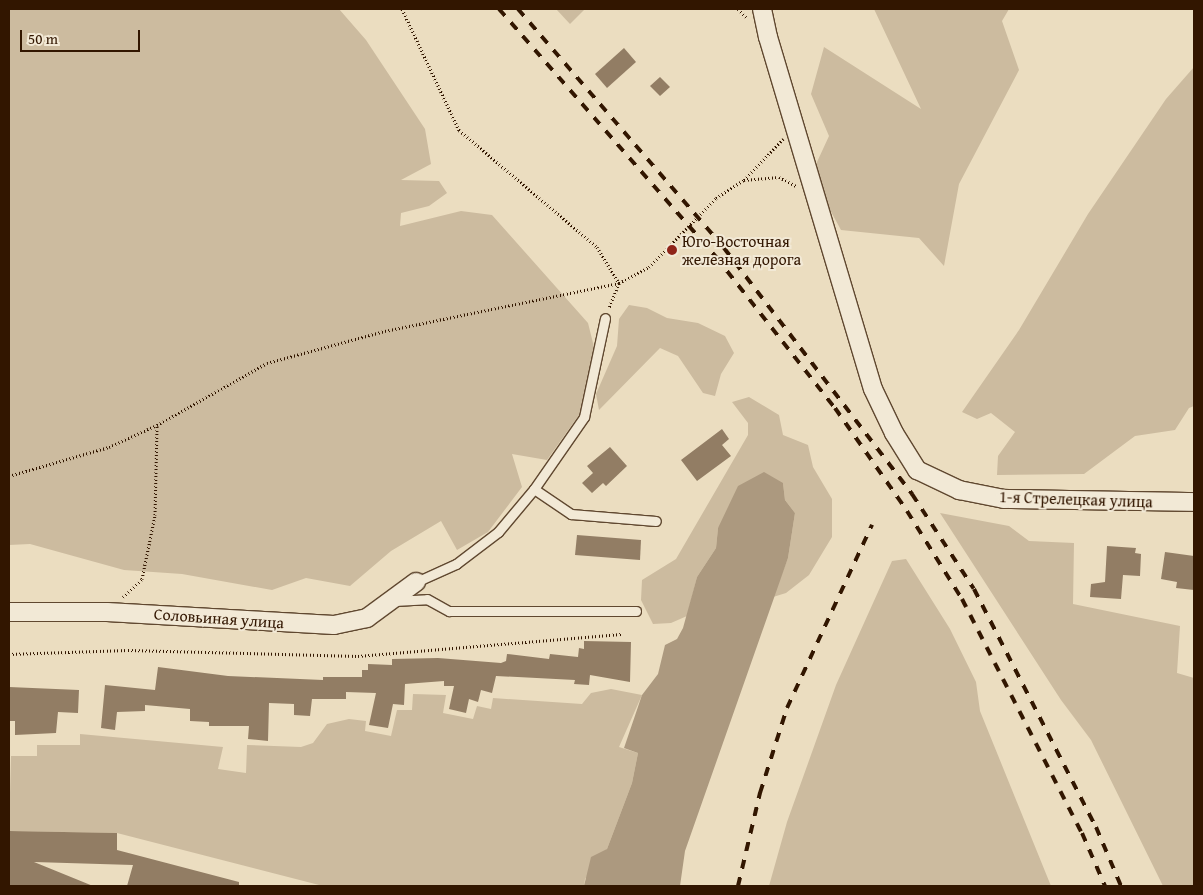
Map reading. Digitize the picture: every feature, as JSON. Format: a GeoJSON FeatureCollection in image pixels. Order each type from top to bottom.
{"type":"FeatureCollection","features":[{"type":"Feature","properties":{"kind":"street","name":"1-я Стрелецкая улица"},"geometry":{"type":"LineString","coordinates":[[762,9],[873,389],[894,433],[917,470],[959,490],[1004,499],[1194,502]]}},
{"type":"Feature","properties":{"kind":"street","name":"Соловьиная улица"},"geometry":{"type":"LineString","coordinates":[[9,612],[107,612],[334,625],[367,618],[416,582]]}},
{"type":"Feature","properties":{"kind":"lane"},"geometry":{"type":"LineString","coordinates":[[416,582],[456,564],[498,532],[534,489],[584,417],[605,318]]}},
{"type":"Feature","properties":{"kind":"lane"},"geometry":{"type":"LineString","coordinates":[[534,489],[571,514],[656,521]]}},
{"type":"Feature","properties":{"kind":"lane"},"geometry":{"type":"LineString","coordinates":[[388,601],[427,599],[449,611],[636,611]]}},
{"type":"Feature","properties":{"kind":"path"},"geometry":{"type":"LineString","coordinates":[[402,9],[459,130],[597,247],[619,283]]}},
{"type":"Feature","properties":{"kind":"path"},"geometry":{"type":"LineString","coordinates":[[9,476],[110,447],[156,425],[267,363],[385,331],[619,283],[649,267],[716,198],[744,180],[795,126]]}},
{"type":"Feature","properties":{"kind":"path"},"geometry":{"type":"LineString","coordinates":[[744,180],[779,178],[816,196]]}},
{"type":"Feature","properties":{"kind":"path"},"geometry":{"type":"LineString","coordinates":[[605,318],[619,283]]}},
{"type":"Feature","properties":{"kind":"path"},"geometry":{"type":"LineString","coordinates":[[107,612],[142,579],[154,515],[156,425]]}},
{"type":"Feature","properties":{"kind":"path"},"geometry":{"type":"LineString","coordinates":[[9,654],[128,650],[358,656],[622,634]]}},
{"type":"Feature","properties":{"kind":"shaded area"},"geometry":{"type":"Polygon","coordinates":[[[9,9],[339,9],[366,40],[425,129],[431,164],[401,180],[439,181],[447,193],[429,206],[401,213],[400,226],[461,211],[492,215],[588,323],[594,347],[581,412],[547,460],[512,454],[522,487],[488,532],[457,550],[441,521],[391,551],[350,586],[306,578],[272,590],[182,574],[124,570],[30,544],[9,545],[9,9]]]}},
{"type":"Feature","properties":{"kind":"shaded area"},"geometry":{"type":"Polygon","coordinates":[[[556,9],[585,9],[570,24],[556,9]]]}},
{"type":"Feature","properties":{"kind":"shaded area"},"geometry":{"type":"Polygon","coordinates":[[[874,9],[1009,9],[1002,21],[1019,70],[959,184],[944,266],[919,238],[841,230],[811,175],[829,136],[811,94],[824,47],[921,109],[874,9]]]}},
{"type":"Feature","properties":{"kind":"shaded area"},"geometry":{"type":"Polygon","coordinates":[[[1194,67],[1194,406],[1189,408],[1175,430],[1135,436],[1084,474],[997,475],[998,456],[1015,432],[991,413],[977,419],[962,412],[1019,330],[1088,214],[1166,99],[1194,67]]]}},
{"type":"Feature","properties":{"kind":"shaded area"},"geometry":{"type":"Polygon","coordinates":[[[629,305],[647,308],[667,318],[698,323],[725,336],[734,353],[721,374],[715,396],[703,393],[678,356],[660,348],[599,410],[596,394],[617,346],[619,319],[629,305]]]}},
{"type":"Feature","properties":{"kind":"shaded area"},"geometry":{"type":"Polygon","coordinates":[[[749,397],[779,415],[783,435],[808,445],[813,467],[832,499],[832,537],[809,575],[786,593],[773,597],[788,558],[795,513],[785,500],[783,483],[718,528],[716,548],[697,577],[687,616],[671,623],[653,624],[641,600],[642,580],[676,559],[748,435],[748,423],[732,402],[749,397]]]}},
{"type":"Feature","properties":{"kind":"shaded area"},"geometry":{"type":"Polygon","coordinates":[[[764,472],[783,483],[785,500],[795,513],[788,558],[685,851],[680,886],[584,886],[591,857],[607,849],[632,783],[638,753],[624,748],[642,695],[658,674],[665,645],[677,639],[683,628],[697,577],[716,548],[718,528],[738,486],[764,472]]]}},
{"type":"Feature","properties":{"kind":"shaded area"},"geometry":{"type":"Polygon","coordinates":[[[940,513],[1009,526],[1029,541],[1074,543],[1073,604],[1180,626],[1177,673],[1194,678],[1194,886],[1163,886],[1091,740],[1061,700],[940,513]]]}},
{"type":"Feature","properties":{"kind":"shaded area"},"geometry":{"type":"Polygon","coordinates":[[[906,559],[950,629],[976,682],[980,711],[1051,886],[769,886],[787,822],[836,685],[892,561],[906,559]]]}},
{"type":"Feature","properties":{"kind":"shaded area"},"geometry":{"type":"Polygon","coordinates":[[[611,689],[642,695],[619,747],[638,753],[632,783],[607,849],[585,879],[584,886],[323,886],[117,833],[9,831],[11,756],[37,756],[37,745],[80,745],[80,734],[223,747],[218,769],[246,773],[247,745],[301,747],[313,743],[327,724],[349,719],[366,721],[365,731],[391,736],[397,710],[412,710],[413,694],[446,695],[443,713],[473,719],[477,706],[491,709],[493,698],[582,704],[591,693],[611,689]]]}},
{"type":"Feature","properties":{"kind":"building"},"geometry":{"type":"Polygon","coordinates":[[[624,48],[636,62],[607,88],[595,74],[624,48]]]}},
{"type":"Feature","properties":{"kind":"building"},"geometry":{"type":"Polygon","coordinates":[[[660,77],[670,87],[660,96],[650,86],[660,77]]]}},
{"type":"Feature","properties":{"kind":"building"},"geometry":{"type":"Polygon","coordinates":[[[722,429],[729,439],[722,445],[731,456],[697,481],[681,460],[722,429]]]}},
{"type":"Feature","properties":{"kind":"building"},"geometry":{"type":"Polygon","coordinates":[[[610,447],[627,466],[606,486],[603,483],[592,493],[582,483],[593,473],[587,466],[610,447]]]}},
{"type":"Feature","properties":{"kind":"building"},"geometry":{"type":"Polygon","coordinates":[[[577,535],[641,540],[640,560],[575,555],[577,535]]]}},
{"type":"Feature","properties":{"kind":"building"},"geometry":{"type":"Polygon","coordinates":[[[1107,546],[1136,548],[1135,553],[1141,554],[1140,576],[1123,575],[1121,599],[1090,597],[1091,584],[1105,582],[1107,546]]]}},
{"type":"Feature","properties":{"kind":"building"},"geometry":{"type":"Polygon","coordinates":[[[1165,552],[1194,556],[1194,590],[1176,588],[1177,582],[1161,579],[1165,552]]]}},
{"type":"Feature","properties":{"kind":"building"},"geometry":{"type":"Polygon","coordinates":[[[584,641],[631,642],[630,682],[590,675],[589,685],[574,684],[575,680],[496,676],[492,693],[481,690],[478,702],[469,699],[466,713],[449,709],[454,686],[444,686],[444,681],[405,684],[404,705],[393,704],[388,728],[369,725],[376,693],[346,692],[346,699],[312,699],[310,716],[294,715],[294,704],[269,703],[268,741],[248,739],[249,726],[209,726],[209,722],[190,721],[190,709],[145,705],[145,711],[117,712],[115,730],[101,728],[105,685],[155,690],[158,667],[228,676],[323,680],[323,677],[362,677],[362,670],[368,670],[368,664],[392,665],[392,659],[438,658],[501,663],[506,661],[507,654],[549,659],[550,654],[578,657],[579,648],[584,649],[584,641]]]}},
{"type":"Feature","properties":{"kind":"building"},"geometry":{"type":"Polygon","coordinates":[[[9,687],[79,690],[78,713],[58,712],[56,733],[15,735],[15,721],[9,721],[9,687]]]}},
{"type":"Feature","properties":{"kind":"building"},"geometry":{"type":"Polygon","coordinates":[[[9,831],[117,833],[117,850],[239,882],[239,886],[127,886],[133,865],[34,862],[93,886],[9,886],[9,831]]]}},
{"type":"Feature","properties":{"kind":"railway"},"geometry":{"type":"LineString","coordinates":[[499,9],[716,257],[835,408],[907,511],[962,599],[1082,833],[1105,886]]}},
{"type":"Feature","properties":{"kind":"railway"},"geometry":{"type":"LineString","coordinates":[[518,9],[724,248],[912,494],[974,589],[1096,827],[1121,886]]}},
{"type":"Feature","properties":{"kind":"railway"},"geometry":{"type":"LineString","coordinates":[[738,886],[760,793],[787,708],[872,525]]}},
{"type":"Feature","properties":{"kind":"place","name":"Юго-Восточная железная дорога"},"geometry":{"type":"Point","coordinates":[672,250]}}]}
